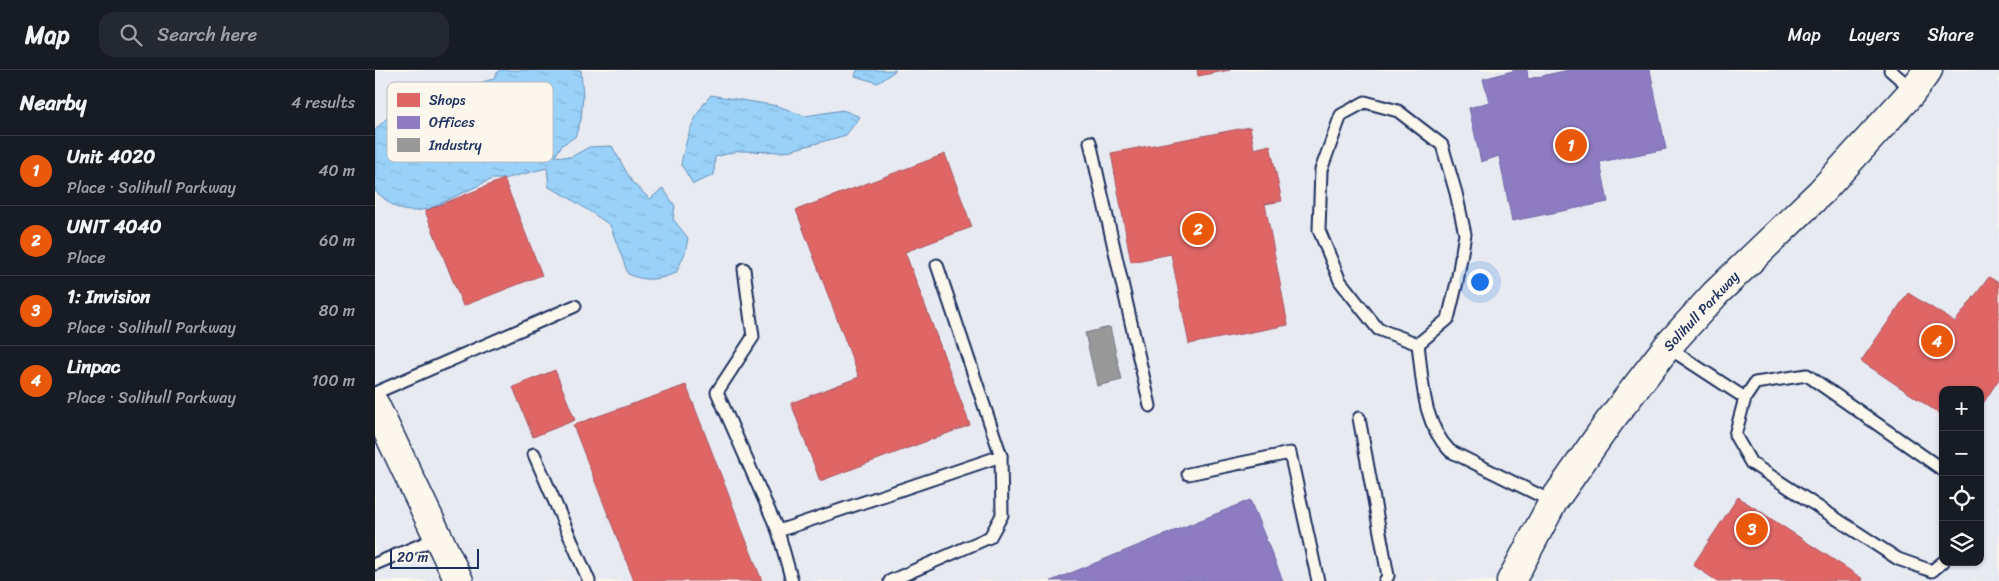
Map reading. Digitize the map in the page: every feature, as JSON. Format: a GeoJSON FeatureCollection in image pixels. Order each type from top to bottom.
{"type":"FeatureCollection","features":[{"type":"Feature","properties":{"kind":"street","name":"Solihull Parkway"},"geometry":{"type":"LineString","coordinates":[[1511,581],[1553,502],[1609,422],[1667,347],[1716,293],[1821,192],[1921,80]]}},
{"type":"Feature","properties":{"kind":"street"},"geometry":{"type":"LineString","coordinates":[[375,405],[459,581]]}},
{"type":"Feature","properties":{"kind":"lane"},"geometry":{"type":"LineString","coordinates":[[1890,70],[1921,80]]}},
{"type":"Feature","properties":{"kind":"lane"},"geometry":{"type":"LineString","coordinates":[[1365,102],[1398,111],[1442,145],[1456,193],[1465,234],[1448,319],[1419,344],[1378,329],[1340,281],[1319,230],[1321,170],[1341,115],[1365,102]]}},
{"type":"Feature","properties":{"kind":"lane"},"geometry":{"type":"LineString","coordinates":[[1090,142],[1150,406]]}},
{"type":"Feature","properties":{"kind":"lane"},"geometry":{"type":"LineString","coordinates":[[890,581],[989,537],[1002,515],[1001,456],[937,265]]}},
{"type":"Feature","properties":{"kind":"lane"},"geometry":{"type":"LineString","coordinates":[[744,269],[753,337],[717,392],[778,531],[792,581]]}},
{"type":"Feature","properties":{"kind":"lane"},"geometry":{"type":"LineString","coordinates":[[375,392],[575,306]]}},
{"type":"Feature","properties":{"kind":"lane"},"geometry":{"type":"LineString","coordinates":[[1419,344],[1428,415],[1438,438],[1450,451],[1553,502]]}},
{"type":"Feature","properties":{"kind":"lane"},"geometry":{"type":"LineString","coordinates":[[1667,347],[1745,398]]}},
{"type":"Feature","properties":{"kind":"lane"},"geometry":{"type":"LineString","coordinates":[[1939,467],[1807,374],[1755,383],[1745,398],[1735,435],[1751,463],[1898,559],[1932,571],[1939,565]]}},
{"type":"Feature","properties":{"kind":"lane"},"geometry":{"type":"LineString","coordinates":[[1359,418],[1388,576],[1385,581]]}},
{"type":"Feature","properties":{"kind":"lane"},"geometry":{"type":"LineString","coordinates":[[1187,474],[1289,452],[1318,581]]}},
{"type":"Feature","properties":{"kind":"lane"},"geometry":{"type":"LineString","coordinates":[[534,454],[589,581]]}},
{"type":"Feature","properties":{"kind":"lane"},"geometry":{"type":"LineString","coordinates":[[778,531],[1001,456]]}},
{"type":"Feature","properties":{"kind":"lane"},"geometry":{"type":"LineString","coordinates":[[375,564],[437,538]]}},
{"type":"Feature","properties":{"kind":"shaded area"},"geometry":{"type":"Polygon","coordinates":[[[375,70],[1999,70],[1999,581],[375,581],[375,70]]]}},
{"type":"Feature","properties":{"kind":"water"},"geometry":{"type":"Polygon","coordinates":[[[499,70],[581,70],[583,96],[581,120],[575,137],[562,145],[555,156],[571,157],[589,147],[612,146],[632,182],[650,199],[663,188],[675,206],[673,219],[688,238],[685,253],[676,273],[652,279],[634,277],[628,274],[610,225],[568,197],[549,187],[547,168],[504,179],[492,179],[425,211],[427,209],[410,211],[398,208],[375,191],[375,130],[387,118],[387,162],[553,162],[553,82],[483,82],[493,79],[499,70]]]}},
{"type":"Feature","properties":{"kind":"water"},"geometry":{"type":"Polygon","coordinates":[[[857,70],[896,70],[878,83],[855,76],[857,70]]]}},
{"type":"Feature","properties":{"kind":"water"},"geometry":{"type":"Polygon","coordinates":[[[711,95],[778,106],[805,116],[843,110],[860,117],[846,135],[818,143],[784,152],[739,151],[715,157],[714,175],[693,184],[681,164],[691,127],[699,111],[711,95]]]}},
{"type":"Feature","properties":{"kind":"building: Shops"},"geometry":{"type":"Polygon","coordinates":[[[1197,70],[1230,70],[1198,76],[1197,70]]]}},
{"type":"Feature","properties":{"kind":"building: Shops"},"geometry":{"type":"Polygon","coordinates":[[[1250,127],[1254,149],[1270,145],[1282,201],[1265,204],[1288,325],[1189,344],[1171,254],[1131,262],[1111,153],[1250,127]]]}},
{"type":"Feature","properties":{"kind":"building: Shops"},"geometry":{"type":"Polygon","coordinates":[[[945,154],[972,227],[905,252],[970,425],[820,481],[791,403],[859,377],[796,210],[945,154]]]}},
{"type":"Feature","properties":{"kind":"building: Shops"},"geometry":{"type":"Polygon","coordinates":[[[504,179],[542,275],[463,306],[425,211],[504,179]]]}},
{"type":"Feature","properties":{"kind":"building: Shops"},"geometry":{"type":"Polygon","coordinates":[[[1989,277],[1999,283],[1999,379],[1984,402],[1984,386],[1939,386],[1939,413],[1861,361],[1908,293],[1955,322],[1989,277]]]}},
{"type":"Feature","properties":{"kind":"building: Shops"},"geometry":{"type":"Polygon","coordinates":[[[555,370],[575,420],[533,437],[513,387],[555,370]]]}},
{"type":"Feature","properties":{"kind":"building: Shops"},"geometry":{"type":"Polygon","coordinates":[[[686,385],[762,581],[634,581],[573,425],[686,385]]]}},
{"type":"Feature","properties":{"kind":"building: Shops"},"geometry":{"type":"Polygon","coordinates":[[[1738,497],[1863,579],[1862,581],[1717,581],[1693,565],[1738,497]]]}},
{"type":"Feature","properties":{"kind":"building: Offices"},"geometry":{"type":"Polygon","coordinates":[[[1516,70],[1527,70],[1528,79],[1569,70],[1650,70],[1666,149],[1600,162],[1608,202],[1512,221],[1499,156],[1481,162],[1469,108],[1489,102],[1483,79],[1516,70]]]}},
{"type":"Feature","properties":{"kind":"building: Offices"},"geometry":{"type":"Polygon","coordinates":[[[1250,500],[1283,581],[1051,581],[1250,500]]]}},
{"type":"Feature","properties":{"kind":"building: Industry"},"geometry":{"type":"Polygon","coordinates":[[[1110,327],[1122,380],[1097,386],[1085,333],[1110,327]]]}},
{"type":"Feature","properties":{"kind":"place","name":"Unit 4020"},"geometry":{"type":"Point","coordinates":[1571,145]}},
{"type":"Feature","properties":{"kind":"place","name":"UNIT 4040"},"geometry":{"type":"Point","coordinates":[1198,229]}},
{"type":"Feature","properties":{"kind":"place","name":"Linpac"},"geometry":{"type":"Point","coordinates":[1937,341]}},
{"type":"Feature","properties":{"kind":"place","name":"1: Invision"},"geometry":{"type":"Point","coordinates":[1752,529]}}]}
